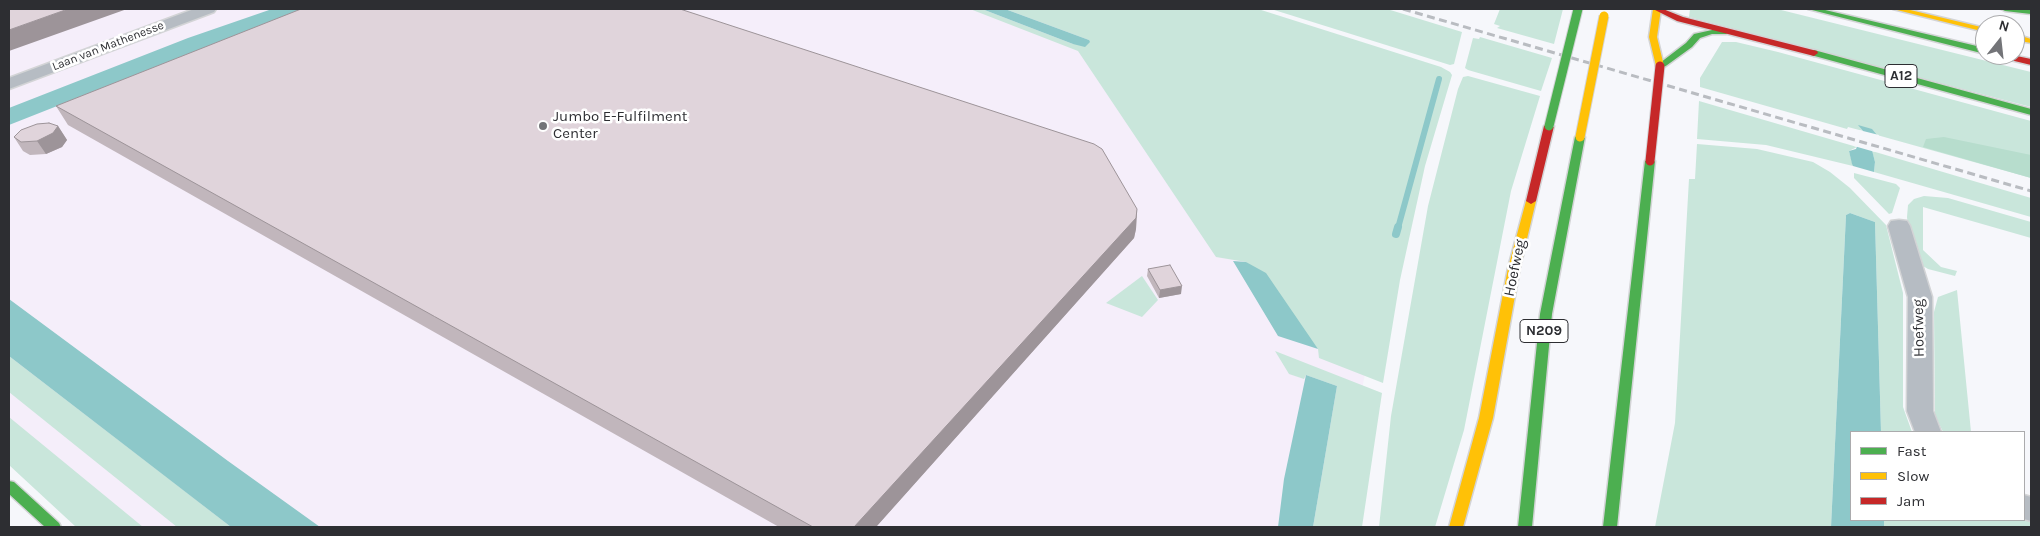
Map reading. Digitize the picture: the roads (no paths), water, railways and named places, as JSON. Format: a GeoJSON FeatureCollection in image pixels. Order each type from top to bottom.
{"type":"FeatureCollection","features":[{"type":"Feature","properties":{"kind":"main road","name":"Hoefweg"},"geometry":{"type":"LineString","coordinates":[[1456,527],[1486,418],[1514,268],[1578,9]]}},
{"type":"Feature","properties":{"kind":"main road"},"geometry":{"type":"LineString","coordinates":[[1610,527],[1660,66],[1653,37],[1657,9],[1679,19]]}},
{"type":"Feature","properties":{"kind":"main road"},"geometry":{"type":"LineString","coordinates":[[1812,9],[1975,49]]}},
{"type":"Feature","properties":{"kind":"main road"},"geometry":{"type":"LineString","coordinates":[[1896,9],[1975,28]]}},
{"type":"Feature","properties":{"kind":"main road"},"geometry":{"type":"LineString","coordinates":[[2005,9],[2031,12]]}},
{"type":"Feature","properties":{"kind":"main road","name":"N209"},"geometry":{"type":"LineString","coordinates":[[1524,527],[1546,314],[1605,12]]}},
{"type":"Feature","properties":{"kind":"main road","name":"A12"},"geometry":{"type":"LineString","coordinates":[[1679,19],[2031,112]]}},
{"type":"Feature","properties":{"kind":"main road"},"geometry":{"type":"LineString","coordinates":[[1660,66],[1693,40],[1704,34],[1730,32]]}},
{"type":"Feature","properties":{"kind":"main road"},"geometry":{"type":"LineString","coordinates":[[1660,66],[1674,42]]}},
{"type":"Feature","properties":{"kind":"main road"},"geometry":{"type":"LineString","coordinates":[[9,486],[54,527]]}},
{"type":"Feature","properties":{"kind":"street","name":"Laan van Mathenesse"},"geometry":{"type":"LineString","coordinates":[[9,84],[208,9]]}},
{"type":"Feature","properties":{"kind":"street","name":"Hoefweg"},"geometry":{"type":"LineString","coordinates":[[1899,226],[1920,297],[1920,411],[1923,424],[1927,431]]}},
{"type":"Feature","properties":{"kind":"water"},"geometry":{"type":"Polygon","coordinates":[[[272,9],[303,9],[9,125],[9,108],[188,38],[272,9]]]}},
{"type":"Feature","properties":{"kind":"water"},"geometry":{"type":"Polygon","coordinates":[[[982,9],[1005,9],[1089,40],[1090,42],[1085,47],[1073,44],[982,9]]]}},
{"type":"Feature","properties":{"kind":"water"},"geometry":{"type":"Polygon","coordinates":[[[1858,125],[1872,129],[1877,135],[1872,150],[1875,162],[1874,172],[1853,166],[1852,164],[1849,151],[1856,149],[1863,131],[1858,125]]]}},
{"type":"Feature","properties":{"kind":"water"},"geometry":{"type":"Polygon","coordinates":[[[1850,213],[1875,222],[1881,431],[1850,431],[1850,521],[1884,521],[1884,527],[1831,527],[1846,215],[1850,213]]]}},
{"type":"Feature","properties":{"kind":"water"},"geometry":{"type":"Polygon","coordinates":[[[1233,261],[1246,262],[1266,273],[1318,349],[1278,336],[1233,261]]]}},
{"type":"Feature","properties":{"kind":"water"},"geometry":{"type":"Polygon","coordinates":[[[9,299],[320,527],[231,527],[9,356],[9,299]]]}},
{"type":"Feature","properties":{"kind":"water"},"geometry":{"type":"Polygon","coordinates":[[[1306,375],[1337,386],[1313,527],[1278,527],[1284,479],[1306,375]]]}},
{"type":"Feature","properties":{"kind":"waterway"},"geometry":{"type":"LineString","coordinates":[[1398,228],[1439,79]]}},
{"type":"Feature","properties":{"kind":"waterway"},"geometry":{"type":"LineString","coordinates":[[1396,234],[1398,227]]}},
{"type":"Feature","properties":{"kind":"railway"},"geometry":{"type":"LineString","coordinates":[[1403,9],[2031,191]]}},
{"type":"Feature","properties":{"kind":"place","name":"Jumbo E-Fulfilment Center"},"geometry":{"type":"Point","coordinates":[543,126]}}]}
